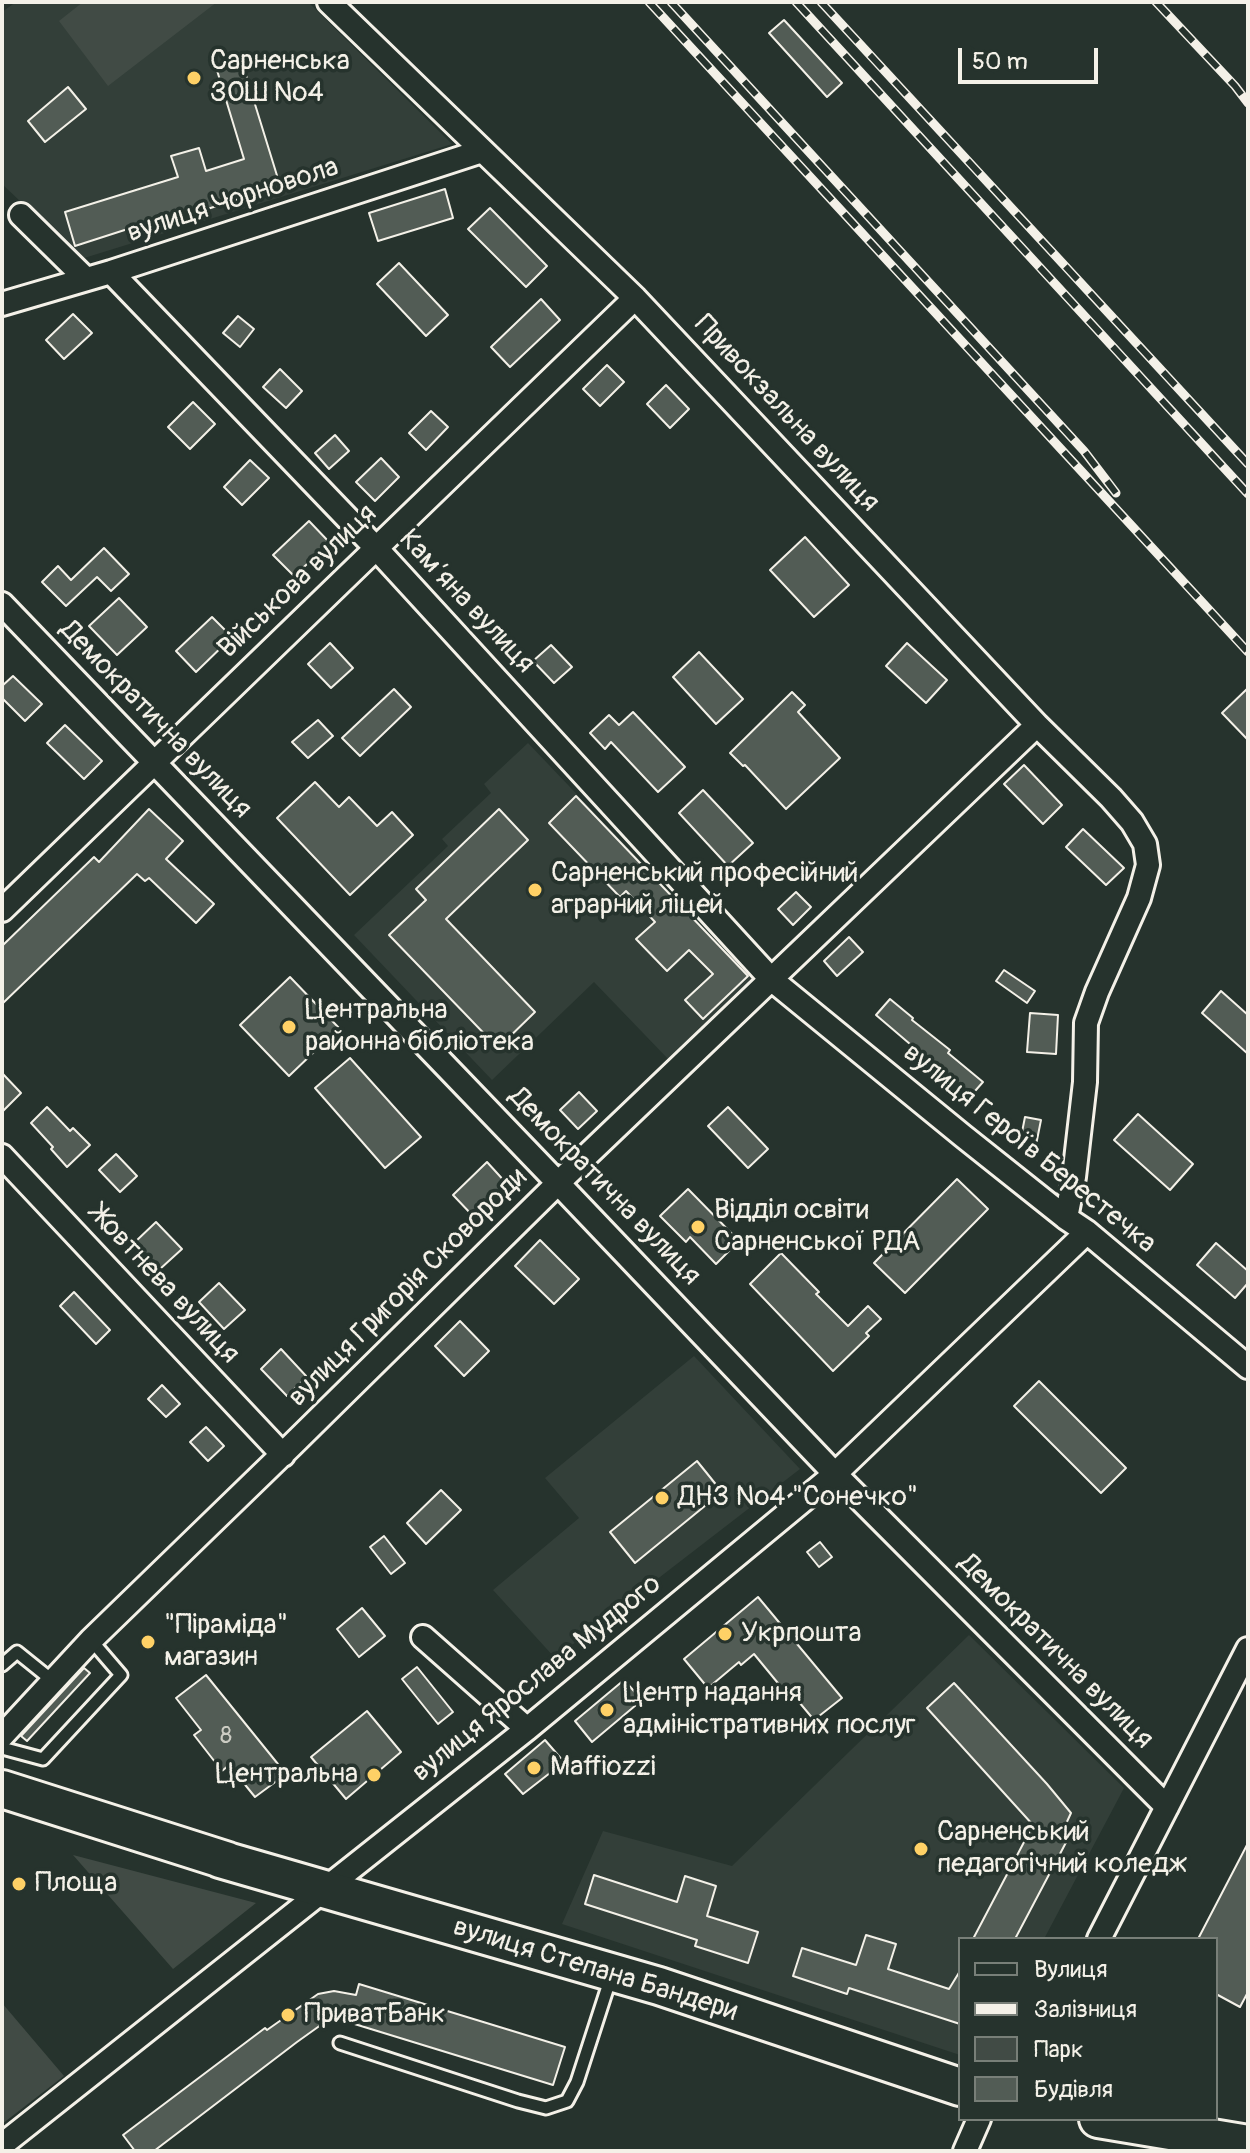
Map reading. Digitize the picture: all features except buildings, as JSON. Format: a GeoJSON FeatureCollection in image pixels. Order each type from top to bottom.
{"type":"FeatureCollection","features":[{"type":"Feature","properties":{"kind":"main road","name":"вулиця Степана Бандери"},"geometry":{"type":"LineString","coordinates":[[2,1789],[224,1860],[659,1986],[958,2086]]}},
{"type":"Feature","properties":{"kind":"main road"},"geometry":{"type":"LineString","coordinates":[[1110,2121],[1248,2144]]}},
{"type":"Feature","properties":{"kind":"street","name":"Привокзальна вулиця"},"geometry":{"type":"LineString","coordinates":[[329,2],[635,298],[1132,822],[1145,844],[1148,865],[1139,898],[1086,1023],[1085,1082],[1066,1218]]}},
{"type":"Feature","properties":{"kind":"street","name":"вулиця Чорновола"},"geometry":{"type":"LineString","coordinates":[[2,304],[111,272],[482,151]]}},
{"type":"Feature","properties":{"kind":"street"},"geometry":{"type":"LineString","coordinates":[[21,215],[86,279]]}},
{"type":"Feature","properties":{"kind":"street","name":"Камʼяна вулиця"},"geometry":{"type":"LineString","coordinates":[[111,272],[376,548],[771,979]]}},
{"type":"Feature","properties":{"kind":"street"},"geometry":{"type":"LineString","coordinates":[[2,318],[24,297]]}},
{"type":"Feature","properties":{"kind":"street","name":"Військова вулиця"},"geometry":{"type":"LineString","coordinates":[[2,910],[635,298]]}},
{"type":"Feature","properties":{"kind":"street","name":"Демократична вулиця"},"geometry":{"type":"LineString","coordinates":[[2,604],[835,1474],[1167,1807]]}},
{"type":"Feature","properties":{"kind":"street","name":"вулиця Григорія Сковороди"},"geometry":{"type":"LineString","coordinates":[[2,1736],[91,1640],[558,1183],[1037,725]]}},
{"type":"Feature","properties":{"kind":"street","name":"вулиця Героїв Берестечка"},"geometry":{"type":"LineString","coordinates":[[771,979],[1087,1232],[1248,1367]]}},
{"type":"Feature","properties":{"kind":"street","name":"Жовтнева вулиця"},"geometry":{"type":"LineString","coordinates":[[2,1156],[283,1455]]}},
{"type":"Feature","properties":{"kind":"street","name":"вулиця Ярослава Мудрого"},"geometry":{"type":"LineString","coordinates":[[8,2137],[527,1729],[835,1474],[1087,1232]]}},
{"type":"Feature","properties":{"kind":"street"},"geometry":{"type":"LineString","coordinates":[[423,1637],[527,1729]]}},
{"type":"Feature","properties":{"kind":"street"},"geometry":{"type":"LineString","coordinates":[[1100,1937],[1248,1649]]}},
{"type":"Feature","properties":{"kind":"street"},"geometry":{"type":"LineString","coordinates":[[965,2151],[978,2121]]}},
{"type":"Feature","properties":{"kind":"lane"},"geometry":{"type":"LineString","coordinates":[[2,1748],[43,1759],[121,1675],[91,1640]]}},
{"type":"Feature","properties":{"kind":"lane"},"geometry":{"type":"LineString","coordinates":[[2,1665],[17,1652],[53,1681]]}},
{"type":"Feature","properties":{"kind":"lane"},"geometry":{"type":"LineString","coordinates":[[340,2043],[546,2108],[567,2101],[577,2082],[612,1973]]}},
{"type":"Feature","properties":{"kind":"shaded area","name":"Сарненська ЗОШ №4"},"geometry":{"type":"Polygon","coordinates":[[[16,2],[308,2],[452,144],[81,259],[2,184],[2,12],[16,2]]]}},
{"type":"Feature","properties":{"kind":"shaded area","name":"Сарненський професійний аграрний ліцей"},"geometry":{"type":"Polygon","coordinates":[[[528,743],[754,980],[670,1061],[594,982],[492,1080],[354,935],[448,846],[442,839],[491,793],[484,784],[528,743]]]}},
{"type":"Feature","properties":{"kind":"shaded area","name":"ДНЗ №4 \"Сонечко\""},"geometry":{"type":"Polygon","coordinates":[[[694,1356],[800,1469],[555,1658],[493,1590],[579,1518],[545,1478],[694,1356]]]}},
{"type":"Feature","properties":{"kind":"shaded area","name":"Сарненський педагогічний коледж"},"geometry":{"type":"Polygon","coordinates":[[[969,1635],[1124,1788],[1045,1937],[958,1937],[958,2054],[562,1924],[603,1831],[732,1866],[969,1635]]]}},
{"type":"Feature","properties":{"kind":"green space"},"geometry":{"type":"Polygon","coordinates":[[[83,2],[217,2],[108,86],[59,21],[83,2]]]}},
{"type":"Feature","properties":{"kind":"green space"},"geometry":{"type":"Polygon","coordinates":[[[73,1855],[256,1903],[173,1969],[73,1855]]]}},
{"type":"Feature","properties":{"kind":"green space"},"geometry":{"type":"Polygon","coordinates":[[[2,2003],[64,2076],[2,2124],[2,2003]]]}},
{"type":"Feature","properties":{"kind":"railway"},"geometry":{"type":"LineString","coordinates":[[649,2],[1248,652]]}},
{"type":"Feature","properties":{"kind":"railway"},"geometry":{"type":"LineString","coordinates":[[671,2],[1084,451],[1116,493]]}},
{"type":"Feature","properties":{"kind":"railway"},"geometry":{"type":"LineString","coordinates":[[796,2],[1248,494]]}},
{"type":"Feature","properties":{"kind":"railway"},"geometry":{"type":"LineString","coordinates":[[821,2],[1248,464]]}},
{"type":"Feature","properties":{"kind":"railway"},"geometry":{"type":"LineString","coordinates":[[1156,2],[1248,103]]}},
{"type":"Feature","properties":{"kind":"place","name":"Сарненська ЗОШ №4"},"geometry":{"type":"Point","coordinates":[194,78]}},
{"type":"Feature","properties":{"kind":"place","name":"Сарненський професійний аграрний ліцей"},"geometry":{"type":"Point","coordinates":[535,890]}},
{"type":"Feature","properties":{"kind":"place","name":"Центральна районна бібліотека"},"geometry":{"type":"Point","coordinates":[289,1027]}},
{"type":"Feature","properties":{"kind":"place","name":"Відділ освіти Сарненської РДА"},"geometry":{"type":"Point","coordinates":[698,1227]}},
{"type":"Feature","properties":{"kind":"place","name":"ДНЗ №4 \"Сонечко\""},"geometry":{"type":"Point","coordinates":[662,1498]}},
{"type":"Feature","properties":{"kind":"place","name":"Укрпошта"},"geometry":{"type":"Point","coordinates":[725,1634]}},
{"type":"Feature","properties":{"kind":"place","name":"\"Піраміда\" магазин"},"geometry":{"type":"Point","coordinates":[148,1642]}},
{"type":"Feature","properties":{"kind":"place","name":"Центр надання адміністративних послуг"},"geometry":{"type":"Point","coordinates":[607,1710]}},
{"type":"Feature","properties":{"kind":"place","name":"Maffiozzi"},"geometry":{"type":"Point","coordinates":[534,1768]}},
{"type":"Feature","properties":{"kind":"place","name":"Центральна"},"geometry":{"type":"Point","coordinates":[374,1775]}},
{"type":"Feature","properties":{"kind":"place","name":"Сарненський педагогічний коледж"},"geometry":{"type":"Point","coordinates":[921,1849]}},
{"type":"Feature","properties":{"kind":"place","name":"Площа"},"geometry":{"type":"Point","coordinates":[19,1884]}},
{"type":"Feature","properties":{"kind":"place","name":"ПриватБанк"},"geometry":{"type":"Point","coordinates":[288,2015]}}]}
